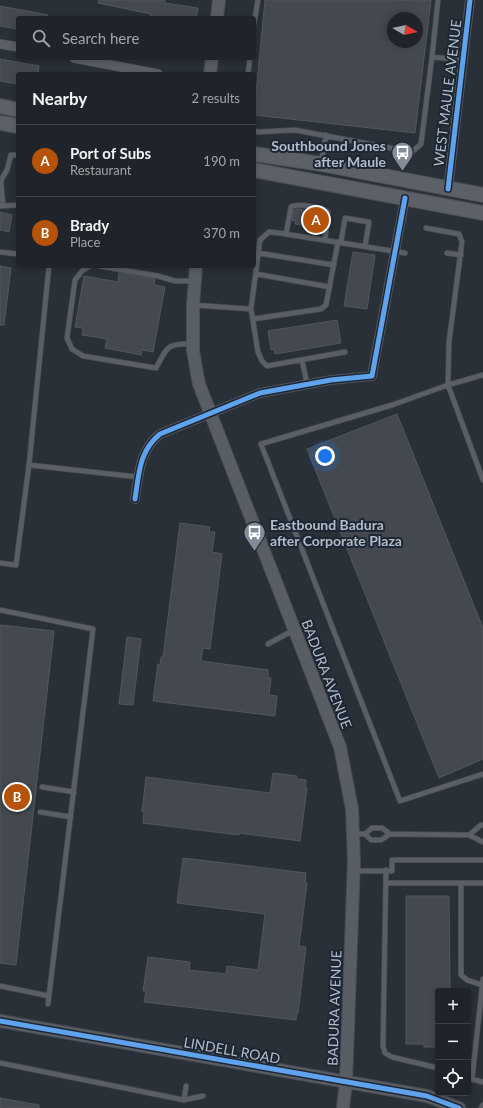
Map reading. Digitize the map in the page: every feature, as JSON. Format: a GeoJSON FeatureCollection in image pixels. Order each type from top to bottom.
{"type":"FeatureCollection","features":[{"type":"Feature","properties":{"kind":"main road"},"geometry":{"type":"LineString","coordinates":[[217,16],[219,0]]}},
{"type":"Feature","properties":{"kind":"main road"},"geometry":{"type":"LineString","coordinates":[[210,72],[212,60]]}},
{"type":"Feature","properties":{"kind":"main road"},"geometry":{"type":"LineString","coordinates":[[0,123],[16,126]]}},
{"type":"Feature","properties":{"kind":"main road"},"geometry":{"type":"LineString","coordinates":[[256,154],[321,164],[483,195]]}},
{"type":"Feature","properties":{"kind":"main road"},"geometry":{"type":"LineString","coordinates":[[256,170],[483,213]]}},
{"type":"Feature","properties":{"kind":"main road","name":"BADURA AVENUE"},"geometry":{"type":"LineString","coordinates":[[196,268],[193,305],[193,344],[199,384],[340,747],[352,808],[353,871],[346,1082],[343,1108]]}},
{"type":"Feature","properties":{"kind":"main road","name":"LINDELL ROAD"},"geometry":{"type":"LineString","coordinates":[[0,1021],[427,1096],[459,1108]]}},
{"type":"Feature","properties":{"kind":"street","name":"WEST MAULE AVENUE"},"geometry":{"type":"LineString","coordinates":[[448,189],[470,0]]}},
{"type":"Feature","properties":{"kind":"street"},"geometry":{"type":"LineString","coordinates":[[0,44],[16,47]]}},
{"type":"Feature","properties":{"kind":"street"},"geometry":{"type":"LineString","coordinates":[[84,60],[148,72]]}},
{"type":"Feature","properties":{"kind":"street"},"geometry":{"type":"LineString","coordinates":[[135,499],[140,466],[145,451],[153,440],[160,434],[260,393],[331,380],[372,376],[400,252],[405,198]]}},
{"type":"Feature","properties":{"kind":"lane"},"geometry":{"type":"LineString","coordinates":[[255,16],[258,0]]}},
{"type":"Feature","properties":{"kind":"lane"},"geometry":{"type":"LineString","coordinates":[[256,132],[295,130],[412,152],[421,144],[438,0]]}},
{"type":"Feature","properties":{"kind":"lane"},"geometry":{"type":"LineString","coordinates":[[432,56],[463,60]]}},
{"type":"Feature","properties":{"kind":"lane"},"geometry":{"type":"LineString","coordinates":[[248,72],[250,60]]}},
{"type":"Feature","properties":{"kind":"lane"},"geometry":{"type":"LineString","coordinates":[[321,164],[326,135]]}},
{"type":"Feature","properties":{"kind":"lane"},"geometry":{"type":"LineString","coordinates":[[16,154],[11,155],[0,182],[2,206],[16,205]]}},
{"type":"Feature","properties":{"kind":"lane"},"geometry":{"type":"LineString","coordinates":[[286,234],[291,207],[295,204],[316,207],[324,209],[328,212],[325,240]]}},
{"type":"Feature","properties":{"kind":"lane"},"geometry":{"type":"LineString","coordinates":[[253,319],[320,309],[326,305],[345,218],[369,222],[364,246]]}},
{"type":"Feature","properties":{"kind":"lane"},"geometry":{"type":"LineString","coordinates":[[426,228],[459,234],[462,242],[449,342],[448,385],[483,480]]}},
{"type":"Feature","properties":{"kind":"lane"},"geometry":{"type":"LineString","coordinates":[[345,352],[267,366],[262,361],[258,352],[251,309],[260,240],[269,232],[400,252]]}},
{"type":"Feature","properties":{"kind":"lane"},"geometry":{"type":"LineString","coordinates":[[0,252],[16,254]]}},
{"type":"Feature","properties":{"kind":"lane"},"geometry":{"type":"LineString","coordinates":[[258,253],[334,265]]}},
{"type":"Feature","properties":{"kind":"lane"},"geometry":{"type":"LineString","coordinates":[[447,253],[461,255]]}},
{"type":"Feature","properties":{"kind":"lane"},"geometry":{"type":"LineString","coordinates":[[0,563],[16,565],[29,465],[49,268]]}},
{"type":"Feature","properties":{"kind":"lane"},"geometry":{"type":"LineString","coordinates":[[87,268],[82,271],[75,280],[67,338],[72,349],[83,356],[156,368],[170,346],[176,344],[193,344]]}},
{"type":"Feature","properties":{"kind":"lane"},"geometry":{"type":"LineString","coordinates":[[111,268],[158,276],[175,281],[194,281]]}},
{"type":"Feature","properties":{"kind":"lane"},"geometry":{"type":"LineString","coordinates":[[452,268],[459,270]]}},
{"type":"Feature","properties":{"kind":"lane"},"geometry":{"type":"LineString","coordinates":[[256,274],[330,287]]}},
{"type":"Feature","properties":{"kind":"lane"},"geometry":{"type":"LineString","coordinates":[[193,305],[251,309]]}},
{"type":"Feature","properties":{"kind":"lane"},"geometry":{"type":"LineString","coordinates":[[302,360],[307,384]]}},
{"type":"Feature","properties":{"kind":"lane"},"geometry":{"type":"LineString","coordinates":[[483,375],[448,385],[392,405],[261,444],[400,801],[483,774]]}},
{"type":"Feature","properties":{"kind":"lane"},"geometry":{"type":"LineString","coordinates":[[29,465],[138,477]]}},
{"type":"Feature","properties":{"kind":"lane"},"geometry":{"type":"LineString","coordinates":[[0,610],[94,629],[48,1004]]}},
{"type":"Feature","properties":{"kind":"lane"},"geometry":{"type":"LineString","coordinates":[[268,644],[294,630]]}},
{"type":"Feature","properties":{"kind":"lane"},"geometry":{"type":"LineString","coordinates":[[42,787],[74,792]]}},
{"type":"Feature","properties":{"kind":"lane"},"geometry":{"type":"LineString","coordinates":[[40,812],[71,817]]}},
{"type":"Feature","properties":{"kind":"lane"},"geometry":{"type":"LineString","coordinates":[[469,835],[483,825]]}},
{"type":"Feature","properties":{"kind":"lane"},"geometry":{"type":"LineString","coordinates":[[353,834],[365,834],[372,828],[382,828],[390,834]]}},
{"type":"Feature","properties":{"kind":"lane"},"geometry":{"type":"LineString","coordinates":[[365,834],[371,840],[381,840],[390,834],[469,835],[483,842]]}},
{"type":"Feature","properties":{"kind":"lane"},"geometry":{"type":"LineString","coordinates":[[353,871],[392,870],[392,860],[483,860]]}},
{"type":"Feature","properties":{"kind":"lane"},"geometry":{"type":"LineString","coordinates":[[386,870],[383,1046],[385,1053],[392,1057],[435,1067]]}},
{"type":"Feature","properties":{"kind":"lane"},"geometry":{"type":"LineString","coordinates":[[386,883],[483,883]]}},
{"type":"Feature","properties":{"kind":"lane"},"geometry":{"type":"LineString","coordinates":[[461,883],[461,975],[466,980],[482,985]]}},
{"type":"Feature","properties":{"kind":"lane"},"geometry":{"type":"LineString","coordinates":[[471,1070],[483,979]]}},
{"type":"Feature","properties":{"kind":"lane"},"geometry":{"type":"LineString","coordinates":[[0,986],[49,996]]}},
{"type":"Feature","properties":{"kind":"lane"},"geometry":{"type":"LineString","coordinates":[[0,1062],[184,1100],[203,1096]]}},
{"type":"Feature","properties":{"kind":"lane"},"geometry":{"type":"LineString","coordinates":[[471,1078],[483,1082]]}},
{"type":"Feature","properties":{"kind":"lane"},"geometry":{"type":"LineString","coordinates":[[184,1100],[186,1086]]}},
{"type":"Feature","properties":{"kind":"building"},"geometry":{"type":"Polygon","coordinates":[[[99,0],[165,0],[165,3],[198,8],[196,16],[150,16],[151,14],[98,3],[99,0]]]}},
{"type":"Feature","properties":{"kind":"building"},"geometry":{"type":"Polygon","coordinates":[[[265,0],[431,0],[415,133],[256,115],[256,94],[265,0]]]}},
{"type":"Feature","properties":{"kind":"building"},"geometry":{"type":"Polygon","coordinates":[[[0,6],[48,15],[16,16],[16,29],[0,26],[0,6]]]}},
{"type":"Feature","properties":{"kind":"building"},"geometry":{"type":"Polygon","coordinates":[[[0,59],[39,66],[38,72],[16,72],[16,84],[0,81],[0,59]]]}},
{"type":"Feature","properties":{"kind":"building"},"geometry":{"type":"Polygon","coordinates":[[[298,209],[324,214],[322,229],[295,224],[296,221],[292,220],[294,210],[298,209]]]}},
{"type":"Feature","properties":{"kind":"building"},"geometry":{"type":"Polygon","coordinates":[[[0,212],[12,215],[9,232],[0,230],[0,212]]]}},
{"type":"Feature","properties":{"kind":"building"},"geometry":{"type":"Polygon","coordinates":[[[353,252],[375,255],[367,309],[344,306],[353,252]]]}},
{"type":"Feature","properties":{"kind":"building"},"geometry":{"type":"Polygon","coordinates":[[[0,266],[11,268],[4,325],[0,325],[0,266]]]}},
{"type":"Feature","properties":{"kind":"building"},"geometry":{"type":"Polygon","coordinates":[[[119,273],[155,279],[154,285],[165,287],[153,352],[142,350],[141,355],[105,348],[107,339],[82,335],[83,328],[75,327],[84,276],[118,282],[119,273]]]}},
{"type":"Feature","properties":{"kind":"building"},"geometry":{"type":"Polygon","coordinates":[[[337,320],[341,343],[275,354],[274,349],[271,350],[268,331],[337,320]]]}},
{"type":"Feature","properties":{"kind":"building"},"geometry":{"type":"Polygon","coordinates":[[[397,414],[483,628],[483,759],[439,778],[307,449],[397,414]]]}},
{"type":"Feature","properties":{"kind":"building"},"geometry":{"type":"Polygon","coordinates":[[[180,523],[210,527],[209,532],[215,532],[212,552],[222,554],[210,649],[203,648],[201,661],[268,670],[268,678],[271,678],[269,695],[277,696],[275,716],[153,701],[158,664],[160,665],[161,657],[163,657],[180,523]]]}},
{"type":"Feature","properties":{"kind":"building"},"geometry":{"type":"Polygon","coordinates":[[[0,625],[54,631],[16,965],[0,963],[0,625]]]}},
{"type":"Feature","properties":{"kind":"building"},"geometry":{"type":"Polygon","coordinates":[[[127,637],[141,639],[133,705],[119,704],[127,637]]]}},
{"type":"Feature","properties":{"kind":"building"},"geometry":{"type":"Polygon","coordinates":[[[273,773],[297,776],[297,779],[306,780],[305,788],[307,788],[300,841],[143,823],[144,812],[142,812],[146,777],[270,793],[273,773]]]}},
{"type":"Feature","properties":{"kind":"building"},"geometry":{"type":"Polygon","coordinates":[[[183,858],[306,873],[305,882],[307,883],[299,946],[306,947],[296,1020],[144,1002],[146,991],[143,991],[148,957],[190,962],[189,970],[226,974],[227,966],[258,970],[265,914],[177,903],[183,858]]]}},
{"type":"Feature","properties":{"kind":"building"},"geometry":{"type":"Polygon","coordinates":[[[406,896],[449,896],[450,988],[435,988],[435,1047],[424,1047],[424,1044],[406,1044],[406,896]]]}},
{"type":"Feature","properties":{"kind":"building"},"geometry":{"type":"Polygon","coordinates":[[[0,1098],[39,1105],[39,1108],[0,1108],[0,1098]]]}},
{"type":"Feature","properties":{"kind":"cycle path"},"geometry":{"type":"LineString","coordinates":[[448,189],[470,0]]}},
{"type":"Feature","properties":{"kind":"cycle path"},"geometry":{"type":"LineString","coordinates":[[135,499],[139,472],[144,455],[153,441],[160,434],[260,393],[331,380],[372,376],[405,198]]}},
{"type":"Feature","properties":{"kind":"cycle path"},"geometry":{"type":"LineString","coordinates":[[0,1021],[427,1096],[459,1108]]}},
{"type":"Feature","properties":{"kind":"place","name":"Southbound Jones after Maule"},"geometry":{"type":"Point","coordinates":[402,172]}},
{"type":"Feature","properties":{"kind":"place","name":"Port of Subs"},"geometry":{"type":"Point","coordinates":[316,220]}},
{"type":"Feature","properties":{"kind":"place","name":"Eastbound Badura after Corporate Plaza"},"geometry":{"type":"Point","coordinates":[255,552]}},
{"type":"Feature","properties":{"kind":"place","name":"Brady"},"geometry":{"type":"Point","coordinates":[17,797]}}]}
